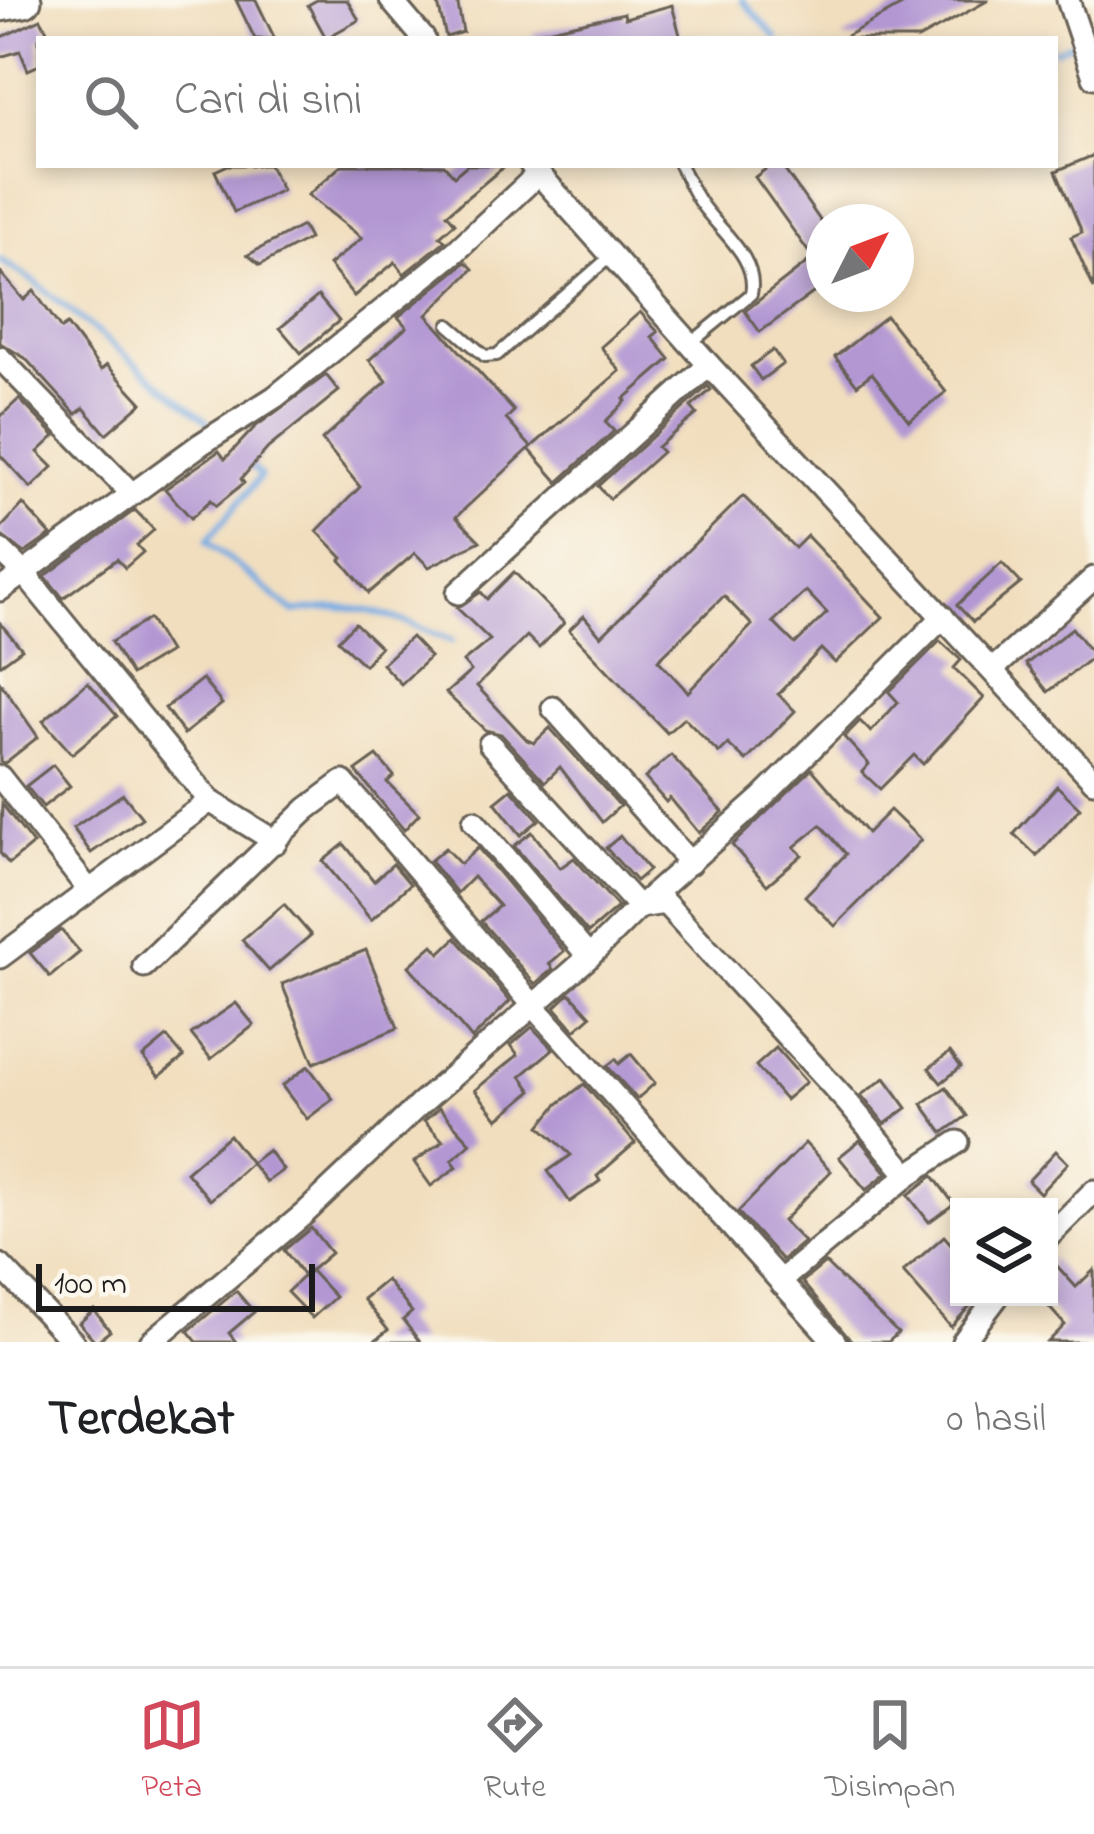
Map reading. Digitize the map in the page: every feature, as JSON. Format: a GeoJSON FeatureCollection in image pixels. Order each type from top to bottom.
{"type":"FeatureCollection","features":[{"type":"Feature","properties":{"kind":"highway"},"geometry":{"type":"LineString","coordinates":[[0,4],[24,0]]}},
{"type":"Feature","properties":{"kind":"street"},"geometry":{"type":"LineString","coordinates":[[391,0],[421,36]]}},
{"type":"Feature","properties":{"kind":"street"},"geometry":{"type":"LineString","coordinates":[[1068,0],[1094,77]]}},
{"type":"Feature","properties":{"kind":"street"},"geometry":{"type":"LineString","coordinates":[[0,590],[275,397],[455,252],[535,170],[1094,782]]}},
{"type":"Feature","properties":{"kind":"street"},"geometry":{"type":"LineString","coordinates":[[0,358],[132,494]]}},
{"type":"Feature","properties":{"kind":"street"},"geometry":{"type":"LineString","coordinates":[[458,592],[709,365]]}},
{"type":"Feature","properties":{"kind":"street"},"geometry":{"type":"LineString","coordinates":[[0,550],[210,802],[276,842]]}},
{"type":"Feature","properties":{"kind":"street"},"geometry":{"type":"LineString","coordinates":[[992,670],[1094,578]]}},
{"type":"Feature","properties":{"kind":"street"},"geometry":{"type":"LineString","coordinates":[[151,1342],[304,1214],[418,1106],[589,958],[805,757],[943,616]]}},
{"type":"Feature","properties":{"kind":"street"},"geometry":{"type":"LineString","coordinates":[[553,708],[690,863]]}},
{"type":"Feature","properties":{"kind":"street"},"geometry":{"type":"LineString","coordinates":[[490,745],[639,907]]}},
{"type":"Feature","properties":{"kind":"street"},"geometry":{"type":"LineString","coordinates":[[0,777],[88,889]]}},
{"type":"Feature","properties":{"kind":"street"},"geometry":{"type":"LineString","coordinates":[[144,966],[307,809],[343,782],[533,1005],[836,1342]]}},
{"type":"Feature","properties":{"kind":"street"},"geometry":{"type":"LineString","coordinates":[[0,957],[210,802]]}},
{"type":"Feature","properties":{"kind":"street"},"geometry":{"type":"LineString","coordinates":[[474,821],[589,958]]}},
{"type":"Feature","properties":{"kind":"street"},"geometry":{"type":"LineString","coordinates":[[639,907],[665,903],[908,1175]]}},
{"type":"Feature","properties":{"kind":"street"},"geometry":{"type":"LineString","coordinates":[[782,1284],[908,1175],[958,1142]]}},
{"type":"Feature","properties":{"kind":"street"},"geometry":{"type":"LineString","coordinates":[[1058,1227],[1094,1191]]}},
{"type":"Feature","properties":{"kind":"street"},"geometry":{"type":"LineString","coordinates":[[0,1265],[73,1342]]}},
{"type":"Feature","properties":{"kind":"street"},"geometry":{"type":"LineString","coordinates":[[963,1342],[990,1306]]}},
{"type":"Feature","properties":{"kind":"lane"},"geometry":{"type":"LineString","coordinates":[[682,168],[699,201],[741,254],[753,286],[751,294],[691,343]]}},
{"type":"Feature","properties":{"kind":"lane"},"geometry":{"type":"LineString","coordinates":[[449,325],[485,356],[497,355],[612,255]]}},
{"type":"Feature","properties":{"kind":"building"},"geometry":{"type":"Polygon","coordinates":[[[236,0],[256,0],[274,36],[254,36],[236,0]]]}},
{"type":"Feature","properties":{"kind":"building"},"geometry":{"type":"Polygon","coordinates":[[[317,0],[347,0],[359,20],[325,36],[308,5],[317,0]]]}},
{"type":"Feature","properties":{"kind":"building"},"geometry":{"type":"Polygon","coordinates":[[[437,0],[457,0],[463,32],[446,36],[437,0]]]}},
{"type":"Feature","properties":{"kind":"building"},"geometry":{"type":"Polygon","coordinates":[[[911,0],[989,0],[923,36],[846,36],[911,0]]]}},
{"type":"Feature","properties":{"kind":"building"},"geometry":{"type":"Polygon","coordinates":[[[672,5],[680,36],[534,36],[624,13],[625,18],[672,5]]]}},
{"type":"Feature","properties":{"kind":"building"},"geometry":{"type":"Polygon","coordinates":[[[41,19],[50,36],[36,36],[36,66],[28,70],[20,51],[0,57],[0,38],[41,19]]]}},
{"type":"Feature","properties":{"kind":"building"},"geometry":{"type":"Polygon","coordinates":[[[1094,155],[1094,289],[1071,237],[1082,232],[1056,171],[1094,155]]]}},
{"type":"Feature","properties":{"kind":"building"},"geometry":{"type":"Polygon","coordinates":[[[271,168],[282,190],[234,212],[215,171],[271,168]]]}},
{"type":"Feature","properties":{"kind":"building"},"geometry":{"type":"Polygon","coordinates":[[[339,168],[447,168],[454,176],[463,168],[502,168],[447,214],[455,223],[440,236],[445,241],[404,274],[395,262],[354,296],[329,265],[362,238],[308,195],[339,168]]]}},
{"type":"Feature","properties":{"kind":"building"},"geometry":{"type":"Polygon","coordinates":[[[767,168],[783,168],[808,204],[806,248],[755,177],[767,168]]]}},
{"type":"Feature","properties":{"kind":"building"},"geometry":{"type":"Polygon","coordinates":[[[302,226],[309,239],[260,265],[248,255],[302,226]]]}},
{"type":"Feature","properties":{"kind":"building"},"geometry":{"type":"Polygon","coordinates":[[[466,262],[473,269],[427,315],[514,411],[506,419],[531,447],[456,517],[480,541],[429,567],[415,553],[369,593],[317,531],[360,487],[322,440],[387,381],[369,360],[407,327],[398,317],[466,262]]]}},
{"type":"Feature","properties":{"kind":"building"},"geometry":{"type":"Polygon","coordinates":[[[806,263],[806,298],[760,332],[745,311],[806,263]]]}},
{"type":"Feature","properties":{"kind":"building"},"geometry":{"type":"Polygon","coordinates":[[[0,272],[24,300],[34,291],[61,329],[67,325],[101,370],[107,365],[142,403],[106,434],[84,408],[76,414],[25,358],[0,343],[0,272]]]}},
{"type":"Feature","properties":{"kind":"building"},"geometry":{"type":"Polygon","coordinates":[[[318,296],[339,321],[301,353],[280,328],[318,296]]]}},
{"type":"Feature","properties":{"kind":"building"},"geometry":{"type":"Polygon","coordinates":[[[640,312],[658,332],[652,337],[670,359],[624,399],[605,422],[614,431],[558,482],[529,449],[620,371],[601,347],[640,312]]]}},
{"type":"Feature","properties":{"kind":"building"},"geometry":{"type":"Polygon","coordinates":[[[886,316],[946,392],[909,421],[872,373],[857,385],[835,357],[886,316]]]}},
{"type":"Feature","properties":{"kind":"building"},"geometry":{"type":"Polygon","coordinates":[[[773,350],[783,364],[761,380],[751,366],[773,350]]]}},
{"type":"Feature","properties":{"kind":"building"},"geometry":{"type":"Polygon","coordinates":[[[326,375],[339,391],[268,448],[241,479],[244,483],[216,506],[211,500],[191,518],[165,489],[219,451],[225,459],[255,427],[326,375]]]}},
{"type":"Feature","properties":{"kind":"building"},"geometry":{"type":"Polygon","coordinates":[[[708,386],[711,390],[691,407],[697,414],[657,447],[662,452],[610,499],[598,486],[708,386]]]}},
{"type":"Feature","properties":{"kind":"building"},"geometry":{"type":"Polygon","coordinates":[[[19,399],[55,436],[38,452],[53,467],[31,488],[0,455],[0,417],[19,399]]]}},
{"type":"Feature","properties":{"kind":"building"},"geometry":{"type":"Polygon","coordinates":[[[743,496],[795,548],[807,536],[883,617],[835,663],[821,649],[778,694],[795,711],[746,761],[728,744],[719,753],[684,718],[667,733],[569,630],[584,616],[601,636],[743,496]],[[806,591],[773,622],[795,644],[827,613],[806,591]],[[724,596],[658,660],[688,692],[752,625],[724,596]]]}},
{"type":"Feature","properties":{"kind":"building"},"geometry":{"type":"Polygon","coordinates":[[[23,504],[51,535],[25,553],[0,535],[23,504]]]}},
{"type":"Feature","properties":{"kind":"building"},"geometry":{"type":"Polygon","coordinates":[[[135,510],[154,530],[137,545],[143,552],[125,568],[117,559],[63,598],[45,576],[135,510]]]}},
{"type":"Feature","properties":{"kind":"building"},"geometry":{"type":"Polygon","coordinates":[[[1002,563],[1021,583],[973,622],[957,605],[1002,563]]]}},
{"type":"Feature","properties":{"kind":"building"},"geometry":{"type":"Polygon","coordinates":[[[514,572],[564,623],[539,648],[527,636],[477,686],[527,740],[534,743],[550,728],[620,806],[602,822],[560,767],[545,782],[501,734],[485,730],[446,693],[471,671],[463,662],[490,640],[457,608],[481,592],[487,599],[514,572]]]}},
{"type":"Feature","properties":{"kind":"building"},"geometry":{"type":"Polygon","coordinates":[[[149,619],[169,652],[131,675],[111,642],[149,619]]]}},
{"type":"Feature","properties":{"kind":"building"},"geometry":{"type":"Polygon","coordinates":[[[0,623],[22,649],[0,665],[0,623]]]}},
{"type":"Feature","properties":{"kind":"building"},"geometry":{"type":"Polygon","coordinates":[[[355,623],[380,647],[364,665],[338,640],[355,623]]]}},
{"type":"Feature","properties":{"kind":"building"},"geometry":{"type":"Polygon","coordinates":[[[1072,628],[1094,656],[1048,692],[1026,664],[1072,628]]]}},
{"type":"Feature","properties":{"kind":"building"},"geometry":{"type":"Polygon","coordinates":[[[411,637],[430,657],[401,684],[382,664],[411,637]]]}},
{"type":"Feature","properties":{"kind":"building"},"geometry":{"type":"Polygon","coordinates":[[[940,641],[961,660],[954,668],[984,698],[923,764],[914,755],[880,789],[862,772],[869,764],[844,737],[860,721],[871,732],[898,702],[889,692],[940,641]]]}},
{"type":"Feature","properties":{"kind":"building"},"geometry":{"type":"Polygon","coordinates":[[[202,679],[222,704],[184,734],[165,708],[202,679]]]}},
{"type":"Feature","properties":{"kind":"building"},"geometry":{"type":"Polygon","coordinates":[[[0,682],[38,737],[5,763],[0,762],[0,682]]]}},
{"type":"Feature","properties":{"kind":"building"},"geometry":{"type":"Polygon","coordinates":[[[88,682],[117,716],[72,754],[43,721],[88,682]]]}},
{"type":"Feature","properties":{"kind":"building"},"geometry":{"type":"Polygon","coordinates":[[[671,755],[723,812],[699,833],[670,798],[666,802],[645,778],[671,755]]]}},
{"type":"Feature","properties":{"kind":"building"},"geometry":{"type":"Polygon","coordinates":[[[377,756],[394,776],[387,782],[419,814],[404,830],[356,771],[377,756]]]}},
{"type":"Feature","properties":{"kind":"building"},"geometry":{"type":"Polygon","coordinates":[[[53,765],[70,786],[43,807],[26,786],[53,765]]]}},
{"type":"Feature","properties":{"kind":"building"},"geometry":{"type":"Polygon","coordinates":[[[812,769],[867,833],[890,810],[921,840],[835,926],[805,896],[846,854],[821,825],[794,847],[802,855],[767,885],[732,845],[812,769]]]}},
{"type":"Feature","properties":{"kind":"building"},"geometry":{"type":"Polygon","coordinates":[[[1057,786],[1080,808],[1037,856],[1014,834],[1057,786]]]}},
{"type":"Feature","properties":{"kind":"building"},"geometry":{"type":"Polygon","coordinates":[[[511,789],[539,820],[521,835],[495,802],[511,789]]]}},
{"type":"Feature","properties":{"kind":"building"},"geometry":{"type":"Polygon","coordinates":[[[123,794],[142,818],[91,853],[73,828],[123,794]]]}},
{"type":"Feature","properties":{"kind":"building"},"geometry":{"type":"Polygon","coordinates":[[[2,804],[33,844],[9,864],[0,853],[2,804]]]}},
{"type":"Feature","properties":{"kind":"building"},"geometry":{"type":"Polygon","coordinates":[[[532,832],[560,868],[574,858],[618,907],[588,933],[514,846],[532,832]]]}},
{"type":"Feature","properties":{"kind":"building"},"geometry":{"type":"Polygon","coordinates":[[[620,836],[649,870],[636,881],[606,848],[620,836]]]}},
{"type":"Feature","properties":{"kind":"building"},"geometry":{"type":"Polygon","coordinates":[[[344,844],[374,881],[393,864],[410,884],[371,920],[323,861],[344,844]]]}},
{"type":"Feature","properties":{"kind":"building"},"geometry":{"type":"Polygon","coordinates":[[[445,848],[460,864],[478,848],[564,951],[549,964],[553,969],[535,984],[481,921],[499,906],[473,877],[457,893],[430,861],[445,848]]]}},
{"type":"Feature","properties":{"kind":"building"},"geometry":{"type":"Polygon","coordinates":[[[284,904],[311,935],[269,971],[242,940],[284,904]]]}},
{"type":"Feature","properties":{"kind":"building"},"geometry":{"type":"Polygon","coordinates":[[[61,930],[80,952],[50,977],[30,953],[61,930]]]}},
{"type":"Feature","properties":{"kind":"building"},"geometry":{"type":"Polygon","coordinates":[[[456,938],[510,1001],[472,1039],[409,966],[433,945],[440,953],[456,938]]]}},
{"type":"Feature","properties":{"kind":"building"},"geometry":{"type":"Polygon","coordinates":[[[366,950],[398,1028],[314,1063],[282,984],[366,950]]]}},
{"type":"Feature","properties":{"kind":"building"},"geometry":{"type":"Polygon","coordinates":[[[570,993],[591,1016],[575,1030],[555,1007],[570,993]]]}},
{"type":"Feature","properties":{"kind":"building"},"geometry":{"type":"Polygon","coordinates":[[[236,1003],[254,1025],[211,1059],[191,1034],[236,1003]]]}},
{"type":"Feature","properties":{"kind":"building"},"geometry":{"type":"Polygon","coordinates":[[[532,1027],[553,1049],[521,1076],[532,1091],[498,1119],[475,1090],[518,1055],[511,1045],[532,1027]]]}},
{"type":"Feature","properties":{"kind":"building"},"geometry":{"type":"Polygon","coordinates":[[[167,1037],[184,1057],[159,1077],[143,1057],[167,1037]]]}},
{"type":"Feature","properties":{"kind":"building"},"geometry":{"type":"Polygon","coordinates":[[[776,1048],[806,1082],[785,1100],[756,1066],[776,1048]]]}},
{"type":"Feature","properties":{"kind":"building"},"geometry":{"type":"Polygon","coordinates":[[[950,1052],[961,1067],[941,1083],[929,1068],[950,1052]]]}},
{"type":"Feature","properties":{"kind":"building"},"geometry":{"type":"Polygon","coordinates":[[[631,1054],[655,1083],[637,1099],[607,1066],[631,1054]]]}},
{"type":"Feature","properties":{"kind":"building"},"geometry":{"type":"Polygon","coordinates":[[[308,1066],[333,1099],[307,1119],[282,1086],[308,1066]]]}},
{"type":"Feature","properties":{"kind":"building"},"geometry":{"type":"Polygon","coordinates":[[[885,1078],[907,1108],[885,1124],[861,1095],[885,1078]]]}},
{"type":"Feature","properties":{"kind":"building"},"geometry":{"type":"Polygon","coordinates":[[[584,1084],[635,1143],[597,1176],[600,1181],[570,1202],[548,1171],[571,1155],[540,1126],[584,1084]]]}},
{"type":"Feature","properties":{"kind":"building"},"geometry":{"type":"Polygon","coordinates":[[[946,1087],[967,1116],[943,1133],[922,1104],[946,1087]]]}},
{"type":"Feature","properties":{"kind":"building"},"geometry":{"type":"Polygon","coordinates":[[[439,1108],[471,1143],[452,1160],[457,1167],[431,1186],[414,1162],[443,1141],[424,1121],[439,1108]]]}},
{"type":"Feature","properties":{"kind":"building"},"geometry":{"type":"Polygon","coordinates":[[[229,1135],[251,1163],[210,1200],[186,1172],[229,1135]]]}},
{"type":"Feature","properties":{"kind":"building"},"geometry":{"type":"Polygon","coordinates":[[[860,1140],[887,1173],[866,1190],[839,1157],[860,1140]]]}},
{"type":"Feature","properties":{"kind":"building"},"geometry":{"type":"Polygon","coordinates":[[[805,1143],[831,1171],[783,1221],[804,1242],[782,1260],[738,1212],[805,1143]]]}},
{"type":"Feature","properties":{"kind":"building"},"geometry":{"type":"Polygon","coordinates":[[[268,1150],[283,1170],[266,1182],[251,1163],[268,1150]]]}},
{"type":"Feature","properties":{"kind":"building"},"geometry":{"type":"Polygon","coordinates":[[[1056,1151],[1068,1163],[1040,1193],[1028,1181],[1056,1151]]]}},
{"type":"Feature","properties":{"kind":"building"},"geometry":{"type":"Polygon","coordinates":[[[933,1176],[950,1199],[950,1207],[929,1222],[908,1195],[933,1176]]]}},
{"type":"Feature","properties":{"kind":"building"},"geometry":{"type":"Polygon","coordinates":[[[311,1228],[331,1253],[304,1276],[284,1250],[311,1228]]]}},
{"type":"Feature","properties":{"kind":"building"},"geometry":{"type":"Polygon","coordinates":[[[944,1236],[950,1243],[950,1306],[970,1306],[951,1327],[903,1272],[944,1236]]]}},
{"type":"Feature","properties":{"kind":"building"},"geometry":{"type":"Polygon","coordinates":[[[825,1263],[898,1333],[888,1342],[852,1342],[802,1282],[825,1263]]]}},
{"type":"Feature","properties":{"kind":"building"},"geometry":{"type":"Polygon","coordinates":[[[1058,1267],[1076,1287],[1094,1270],[1094,1342],[1048,1342],[1065,1325],[1048,1306],[1058,1306],[1058,1267]]]}},
{"type":"Feature","properties":{"kind":"building"},"geometry":{"type":"Polygon","coordinates":[[[310,1270],[335,1297],[312,1318],[287,1292],[310,1270]]]}},
{"type":"Feature","properties":{"kind":"building"},"geometry":{"type":"Polygon","coordinates":[[[386,1280],[412,1312],[403,1320],[420,1342],[373,1342],[388,1330],[363,1299],[386,1280]]]}},
{"type":"Feature","properties":{"kind":"building"},"geometry":{"type":"Polygon","coordinates":[[[236,1291],[254,1312],[229,1333],[236,1342],[197,1342],[188,1331],[236,1291]]]}},
{"type":"Feature","properties":{"kind":"building"},"geometry":{"type":"Polygon","coordinates":[[[94,1310],[110,1331],[96,1342],[79,1323],[94,1310]]]}},
{"type":"Feature","properties":{"kind":"waterway"},"geometry":{"type":"LineString","coordinates":[[742,0],[774,36]]}},
{"type":"Feature","properties":{"kind":"waterway"},"geometry":{"type":"LineString","coordinates":[[1058,49],[1074,43]]}},
{"type":"Feature","properties":{"kind":"waterway"},"geometry":{"type":"LineString","coordinates":[[0,260],[36,283],[208,422]]}},
{"type":"Feature","properties":{"kind":"waterway"},"geometry":{"type":"LineString","coordinates":[[248,463],[261,476],[207,541],[294,612],[358,609],[452,641]]}}]}
